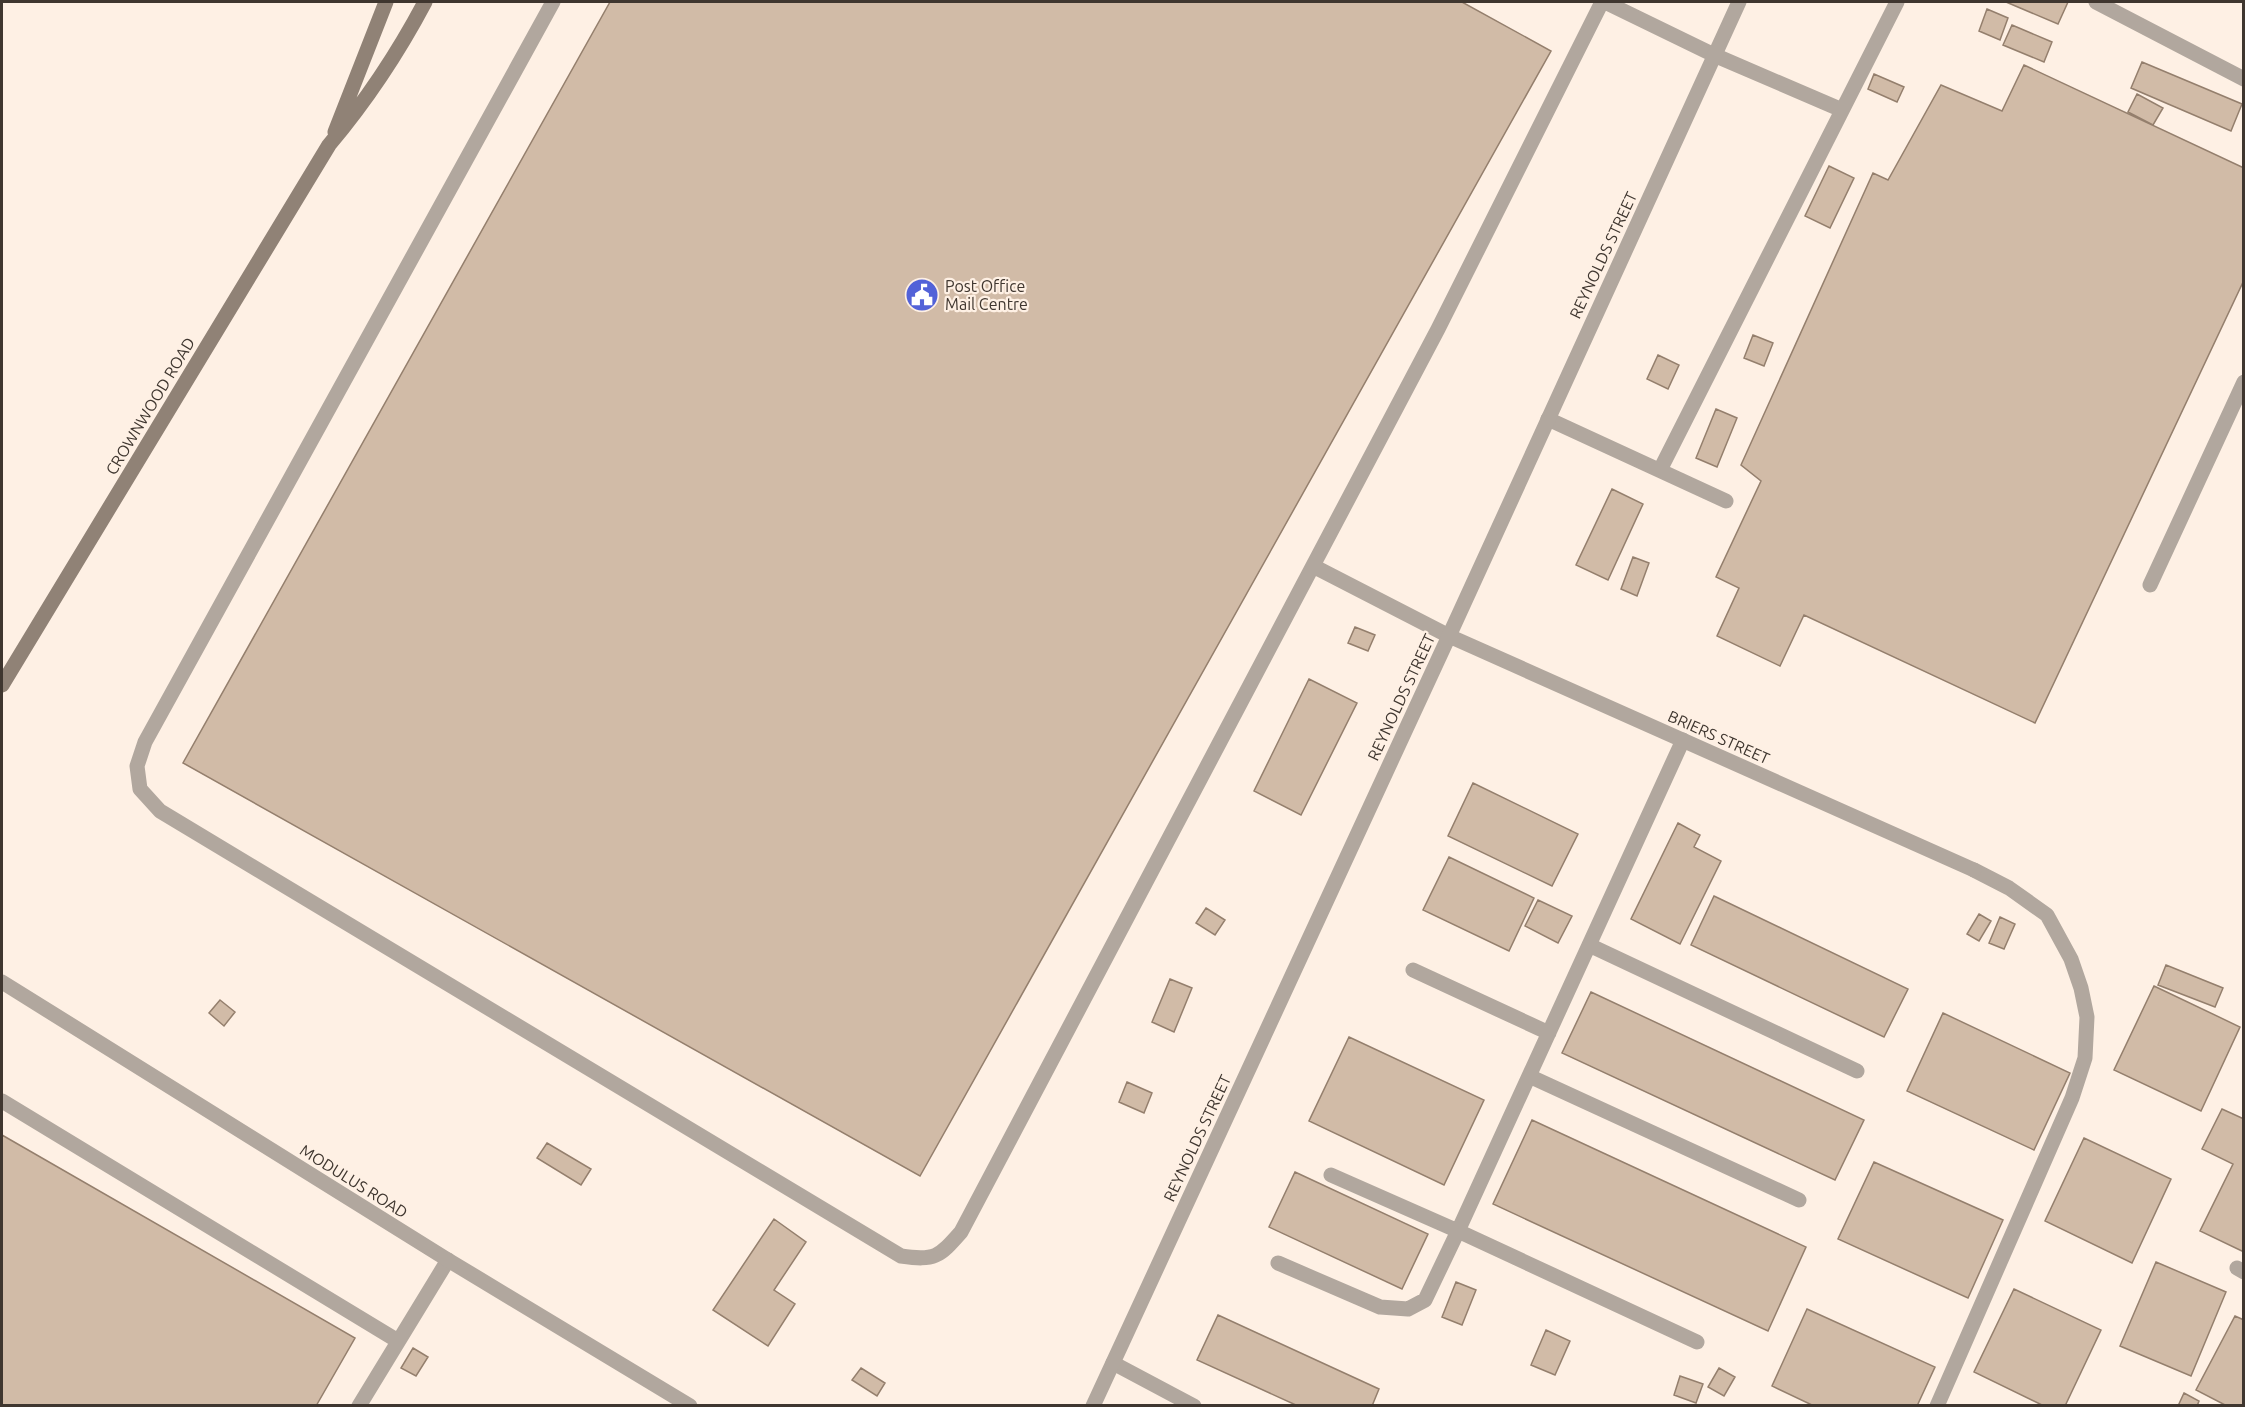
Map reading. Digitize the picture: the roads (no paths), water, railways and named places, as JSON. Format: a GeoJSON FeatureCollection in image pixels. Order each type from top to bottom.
{"type":"FeatureCollection","features":[{"type":"Feature","properties":{"kind":"main road","name":"CROWNWOOD ROAD"},"geometry":{"type":"LineString","coordinates":[[329,146],[386,2]]}},
{"type":"Feature","properties":{"kind":"main road","name":"CROWNWOOD ROAD"},"geometry":{"type":"LineString","coordinates":[[2,685],[329,146],[357,112],[392,60],[426,2]]}},
{"type":"Feature","properties":{"kind":"street"},"geometry":{"type":"LineString","coordinates":[[553,2],[145,742],[137,766],[140,789],[160,811],[901,1256],[924,1260],[944,1252],[961,1232],[1437,329],[1604,2],[1714,55],[1842,110]]}},
{"type":"Feature","properties":{"kind":"street","name":"REYNOLDS STREET"},"geometry":{"type":"LineString","coordinates":[[1093,1406],[1739,2]]}},
{"type":"Feature","properties":{"kind":"street"},"geometry":{"type":"LineString","coordinates":[[1660,470],[1897,2]]}},
{"type":"Feature","properties":{"kind":"street"},"geometry":{"type":"LineString","coordinates":[[2096,2],[2244,79]]}},
{"type":"Feature","properties":{"kind":"street"},"geometry":{"type":"LineString","coordinates":[[2150,585],[2244,382]]}},
{"type":"Feature","properties":{"kind":"street"},"geometry":{"type":"LineString","coordinates":[[1548,419],[1726,501]]}},
{"type":"Feature","properties":{"kind":"street","name":"BRIERS STREET"},"geometry":{"type":"LineString","coordinates":[[1313,566],[1449,636],[1974,870],[2009,888],[2047,915],[2071,959],[2081,988],[2087,1017],[2085,1058],[2072,1098],[1937,1406]]}},
{"type":"Feature","properties":{"kind":"street"},"geometry":{"type":"LineString","coordinates":[[1278,1263],[1380,1307],[1408,1309],[1425,1300],[1683,740]]}},
{"type":"Feature","properties":{"kind":"street"},"geometry":{"type":"LineString","coordinates":[[1589,945],[1857,1071]]}},
{"type":"Feature","properties":{"kind":"street"},"geometry":{"type":"LineString","coordinates":[[1413,970],[1549,1033]]}},
{"type":"Feature","properties":{"kind":"street","name":"MODULUS ROAD"},"geometry":{"type":"LineString","coordinates":[[2,982],[448,1260],[690,1406]]}},
{"type":"Feature","properties":{"kind":"street"},"geometry":{"type":"LineString","coordinates":[[1529,1076],[1799,1200]]}},
{"type":"Feature","properties":{"kind":"street"},"geometry":{"type":"LineString","coordinates":[[2,1101],[398,1341]]}},
{"type":"Feature","properties":{"kind":"street"},"geometry":{"type":"LineString","coordinates":[[1331,1175],[1697,1342]]}},
{"type":"Feature","properties":{"kind":"street"},"geometry":{"type":"LineString","coordinates":[[359,1406],[448,1260]]}},
{"type":"Feature","properties":{"kind":"street"},"geometry":{"type":"LineString","coordinates":[[1113,1363],[1194,1406]]}},
{"type":"Feature","properties":{"kind":"place","name":"Post Office Mail Centre"},"geometry":{"type":"Point","coordinates":[922,295]}}]}
